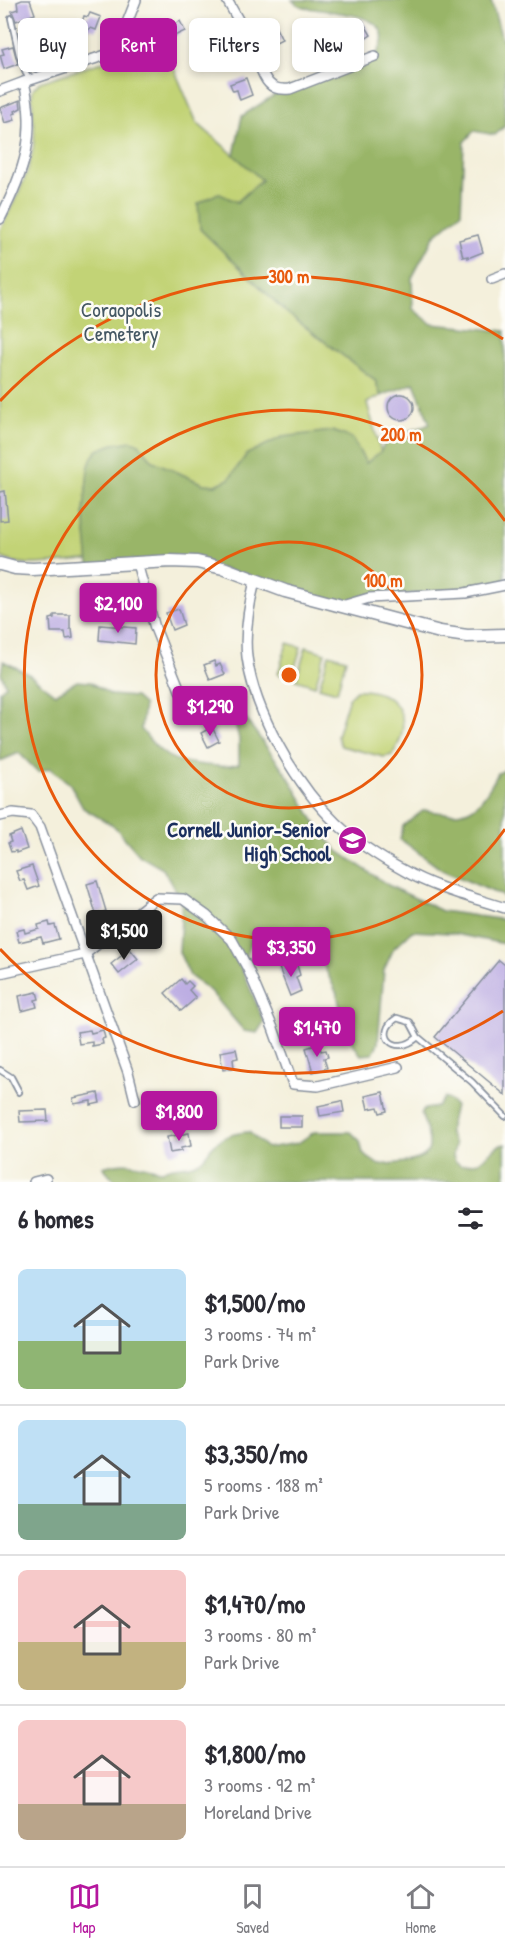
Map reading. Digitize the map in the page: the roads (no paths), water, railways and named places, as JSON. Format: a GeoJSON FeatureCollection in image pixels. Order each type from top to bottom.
{"type":"FeatureCollection","features":[{"type":"Feature","properties":{"kind":"street"},"geometry":{"type":"LineString","coordinates":[[0,90],[112,53],[118,46],[136,0]]}},
{"type":"Feature","properties":{"kind":"street"},"geometry":{"type":"LineString","coordinates":[[227,0],[267,83],[275,89],[290,89],[375,56]]}},
{"type":"Feature","properties":{"kind":"street"},"geometry":{"type":"LineString","coordinates":[[0,219],[18,184],[28,148],[29,114],[26,81]]}},
{"type":"Feature","properties":{"kind":"street"},"geometry":{"type":"LineString","coordinates":[[492,279],[505,274]]}},
{"type":"Feature","properties":{"kind":"street"},"geometry":{"type":"LineString","coordinates":[[0,564],[33,569],[171,561],[197,562],[223,568],[285,591],[453,635],[505,635]]}},
{"type":"Feature","properties":{"kind":"street"},"geometry":{"type":"LineString","coordinates":[[136,563],[155,628],[186,705]]}},
{"type":"Feature","properties":{"kind":"street"},"geometry":{"type":"LineString","coordinates":[[255,581],[248,617],[247,656],[250,673],[275,738],[301,782],[319,806],[354,838],[405,872],[432,884],[505,908]]}},
{"type":"Feature","properties":{"kind":"street"},"geometry":{"type":"LineString","coordinates":[[340,606],[369,598],[457,594],[505,585]]}},
{"type":"Feature","properties":{"kind":"street"},"geometry":{"type":"LineString","coordinates":[[0,816],[13,813],[31,815],[40,827],[128,1072],[135,1100]]}},
{"type":"Feature","properties":{"kind":"street"},"geometry":{"type":"LineString","coordinates":[[0,973],[85,954],[156,898],[183,899],[207,916],[232,940],[247,967],[273,1028],[293,1084],[318,1086],[398,1067]]}},
{"type":"Feature","properties":{"kind":"street"},"geometry":{"type":"LineString","coordinates":[[34,1182],[46,1179]]}},
{"type":"Feature","properties":{"kind":"lane"},"geometry":{"type":"LineString","coordinates":[[11,18],[26,81]]}},
{"type":"Feature","properties":{"kind":"lane"},"geometry":{"type":"LineString","coordinates":[[418,1037],[411,1043],[400,1047],[393,1045],[386,1033],[397,1018],[410,1022],[418,1037],[472,1082],[505,1116]]}},
{"type":"Feature","properties":{"kind":"lane"},"geometry":{"type":"LineString","coordinates":[[0,1070],[11,1077],[20,1092]]}},
{"type":"Feature","properties":{"kind":"place","name":"Cornell Junior-Senior High School"},"geometry":{"type":"Point","coordinates":[352,841]}},
{"type":"Feature","properties":{"kind":"park label","name":"Coraopolis Cemetery"},"geometry":{"type":"Point","coordinates":[121,321]}}]}
